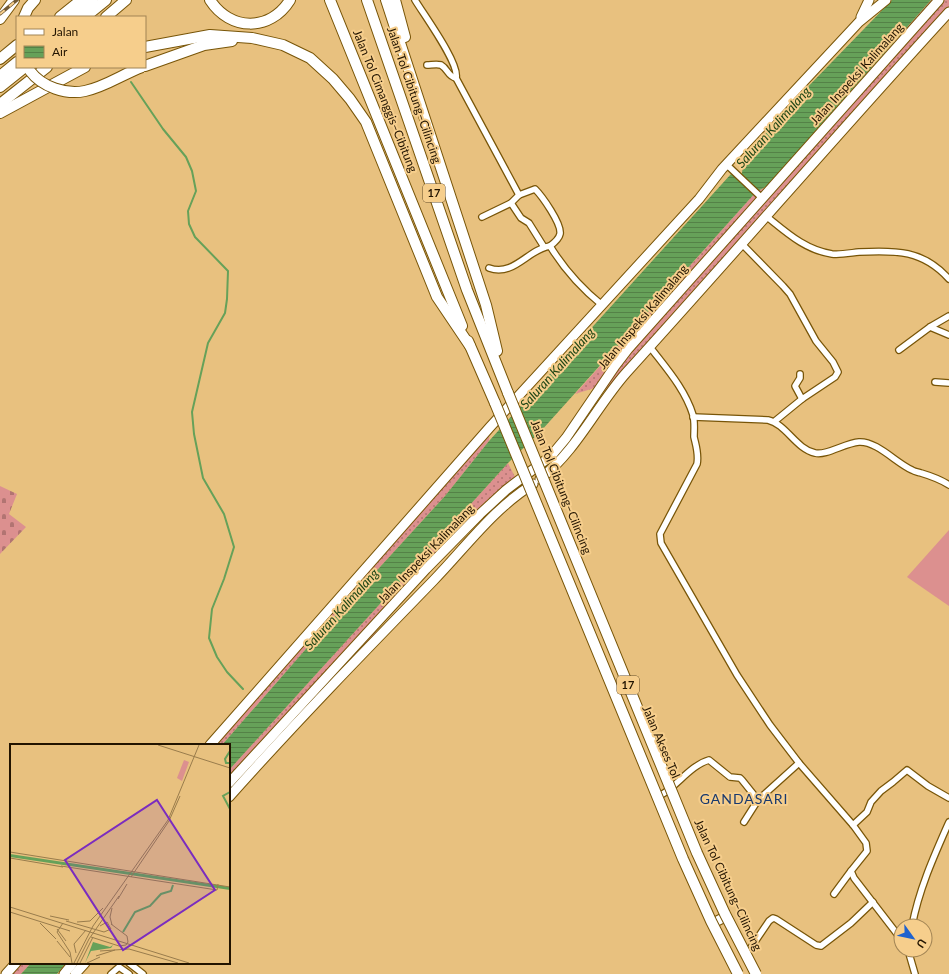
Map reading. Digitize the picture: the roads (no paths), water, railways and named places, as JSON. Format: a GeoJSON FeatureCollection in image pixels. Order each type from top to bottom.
{"type":"FeatureCollection","features":[{"type":"Feature","properties":{"kind":"highway"},"geometry":{"type":"LineString","coordinates":[[0,18],[12,0]]}},
{"type":"Feature","properties":{"kind":"highway"},"geometry":{"type":"LineString","coordinates":[[24,16],[28,8],[35,0]]}},
{"type":"Feature","properties":{"kind":"highway"},"geometry":{"type":"LineString","coordinates":[[52,16],[71,0]]}},
{"type":"Feature","properties":{"kind":"highway"},"geometry":{"type":"LineString","coordinates":[[61,16],[81,0]]}},
{"type":"Feature","properties":{"kind":"highway"},"geometry":{"type":"LineString","coordinates":[[73,16],[93,0]]}},
{"type":"Feature","properties":{"kind":"highway"},"geometry":{"type":"LineString","coordinates":[[86,16],[106,0]]}},
{"type":"Feature","properties":{"kind":"highway"},"geometry":{"type":"LineString","coordinates":[[107,16],[126,0]]}},
{"type":"Feature","properties":{"kind":"highway"},"geometry":{"type":"LineString","coordinates":[[210,0],[224,15],[241,23],[250,24],[258,23],[273,17],[281,12],[290,0]]}},
{"type":"Feature","properties":{"kind":"highway","name":"Jalan Tol Cimanggis–Cibitung"},"geometry":{"type":"LineString","coordinates":[[330,0],[470,346]]}},
{"type":"Feature","properties":{"kind":"highway","name":"Jalan Tol Cibitung–Cilincing"},"geometry":{"type":"LineString","coordinates":[[367,0],[467,290],[506,388],[697,853],[725,914],[756,974]]}},
{"type":"Feature","properties":{"kind":"highway"},"geometry":{"type":"LineString","coordinates":[[386,0],[486,305],[506,388]]}},
{"type":"Feature","properties":{"kind":"highway"},"geometry":{"type":"LineString","coordinates":[[395,0],[427,126]]}},
{"type":"Feature","properties":{"kind":"highway"},"geometry":{"type":"LineString","coordinates":[[146,47],[210,35],[252,38],[283,45],[310,58],[333,79],[350,99],[368,129],[437,297],[470,346]]}},
{"type":"Feature","properties":{"kind":"highway"},"geometry":{"type":"LineString","coordinates":[[146,66],[204,45],[252,38]]}},
{"type":"Feature","properties":{"kind":"highway"},"geometry":{"type":"LineString","coordinates":[[0,59],[16,46]]}},
{"type":"Feature","properties":{"kind":"highway"},"geometry":{"type":"LineString","coordinates":[[0,66],[16,53]]}},
{"type":"Feature","properties":{"kind":"highway"},"geometry":{"type":"LineString","coordinates":[[0,76],[16,63]]}},
{"type":"Feature","properties":{"kind":"highway"},"geometry":{"type":"LineString","coordinates":[[0,87],[25,68]]}},
{"type":"Feature","properties":{"kind":"highway"},"geometry":{"type":"LineString","coordinates":[[27,68],[34,77],[52,88],[67,92],[85,92],[140,68]]}},
{"type":"Feature","properties":{"kind":"highway"},"geometry":{"type":"LineString","coordinates":[[0,104],[46,68]]}},
{"type":"Feature","properties":{"kind":"highway"},"geometry":{"type":"LineString","coordinates":[[0,113],[83,68]]}},
{"type":"Feature","properties":{"kind":"highway","name":"17"},"geometry":{"type":"LineString","coordinates":[[470,346],[495,402],[683,859],[711,921],[739,974]]}},
{"type":"Feature","properties":{"kind":"main road"},"geometry":{"type":"LineString","coordinates":[[858,22],[870,0]]}},
{"type":"Feature","properties":{"kind":"main road"},"geometry":{"type":"LineString","coordinates":[[211,744],[512,409],[602,305],[699,198],[726,164],[858,22],[886,0]]}},
{"type":"Feature","properties":{"kind":"main road","name":"Jalan Inspeksi Kalimalang"},"geometry":{"type":"LineString","coordinates":[[230,796],[269,745],[371,628],[426,569],[480,514],[551,456],[559,447],[628,349],[761,197],[939,0]]}},
{"type":"Feature","properties":{"kind":"main road","name":"Jalan Inspeksi Kalimalang"},"geometry":{"type":"LineString","coordinates":[[230,782],[380,636],[500,508],[553,468],[571,449],[610,392],[949,12]]}},
{"type":"Feature","properties":{"kind":"main road"},"geometry":{"type":"LineString","coordinates":[[601,386],[610,392]]}},
{"type":"Feature","properties":{"kind":"main road","name":"Jalan Akses Tol"},"geometry":{"type":"LineString","coordinates":[[512,409],[532,470],[719,920],[739,974]]}},
{"type":"Feature","properties":{"kind":"main road","name":"Jalan Akses Tol"},"geometry":{"type":"LineString","coordinates":[[505,416],[528,460]]}},
{"type":"Feature","properties":{"kind":"main road"},"geometry":{"type":"LineString","coordinates":[[371,628],[380,636]]}},
{"type":"Feature","properties":{"kind":"main road","name":"Jalan Akses Tol"},"geometry":{"type":"LineString","coordinates":[[719,920],[752,974]]}},
{"type":"Feature","properties":{"kind":"main road"},"geometry":{"type":"LineString","coordinates":[[6,974],[15,964]]}},
{"type":"Feature","properties":{"kind":"main road"},"geometry":{"type":"LineString","coordinates":[[64,974],[72,964]]}},
{"type":"Feature","properties":{"kind":"main road"},"geometry":{"type":"LineString","coordinates":[[75,974],[84,964]]}},
{"type":"Feature","properties":{"kind":"street"},"geometry":{"type":"LineString","coordinates":[[415,0],[446,48],[457,71],[456,78],[519,195]]}},
{"type":"Feature","properties":{"kind":"street"},"geometry":{"type":"LineString","coordinates":[[427,65],[440,65],[450,76],[456,78]]}},
{"type":"Feature","properties":{"kind":"street"},"geometry":{"type":"LineString","coordinates":[[726,164],[761,197]]}},
{"type":"Feature","properties":{"kind":"street"},"geometry":{"type":"LineString","coordinates":[[482,217],[511,203],[519,195],[535,189],[560,227],[560,234],[555,242],[503,270],[489,268]]}},
{"type":"Feature","properties":{"kind":"street"},"geometry":{"type":"LineString","coordinates":[[511,203],[521,218],[529,223],[573,278],[602,305]]}},
{"type":"Feature","properties":{"kind":"street"},"geometry":{"type":"LineString","coordinates":[[766,216],[807,247],[832,254],[892,251],[913,255],[927,260],[938,267],[949,279]]}},
{"type":"Feature","properties":{"kind":"street"},"geometry":{"type":"LineString","coordinates":[[693,417],[775,421],[802,399],[835,377],[837,374],[837,370],[829,355],[816,341],[790,294],[742,244]]}},
{"type":"Feature","properties":{"kind":"street"},"geometry":{"type":"LineString","coordinates":[[899,350],[930,327],[949,316]]}},
{"type":"Feature","properties":{"kind":"street"},"geometry":{"type":"LineString","coordinates":[[930,327],[949,335]]}},
{"type":"Feature","properties":{"kind":"street"},"geometry":{"type":"LineString","coordinates":[[650,347],[680,387],[687,400],[693,417],[699,457],[697,464],[660,534],[661,543],[737,675],[770,725],[799,763],[853,826],[866,844],[867,851],[834,894]]}},
{"type":"Feature","properties":{"kind":"street"},"geometry":{"type":"LineString","coordinates":[[800,374],[799,380],[795,386],[802,399]]}},
{"type":"Feature","properties":{"kind":"street"},"geometry":{"type":"LineString","coordinates":[[935,382],[949,383]]}},
{"type":"Feature","properties":{"kind":"street"},"geometry":{"type":"LineString","coordinates":[[775,421],[791,437],[810,452],[822,454],[851,443],[866,442],[896,459],[913,471],[939,479],[949,485]]}},
{"type":"Feature","properties":{"kind":"street"},"geometry":{"type":"LineString","coordinates":[[665,793],[680,779],[704,762],[712,760],[730,777],[738,777],[742,780],[758,800]]}},
{"type":"Feature","properties":{"kind":"street"},"geometry":{"type":"LineString","coordinates":[[744,822],[758,800],[799,763]]}},
{"type":"Feature","properties":{"kind":"street"},"geometry":{"type":"LineString","coordinates":[[853,826],[867,812],[871,802],[881,791],[907,770],[928,786],[949,798]]}},
{"type":"Feature","properties":{"kind":"street"},"geometry":{"type":"LineString","coordinates":[[914,918],[923,882],[949,822]]}},
{"type":"Feature","properties":{"kind":"street"},"geometry":{"type":"LineString","coordinates":[[851,871],[854,878],[893,928]]}},
{"type":"Feature","properties":{"kind":"street"},"geometry":{"type":"LineString","coordinates":[[744,959],[773,918],[816,945],[821,946],[851,923],[873,902]]}},
{"type":"Feature","properties":{"kind":"street"},"geometry":{"type":"LineString","coordinates":[[910,958],[915,974]]}},
{"type":"Feature","properties":{"kind":"street"},"geometry":{"type":"LineString","coordinates":[[130,964],[143,974]]}},
{"type":"Feature","properties":{"kind":"street"},"geometry":{"type":"LineString","coordinates":[[111,974],[119,967],[129,974]]}},
{"type":"Feature","properties":{"kind":"water","name":"Saluran Kalimalang"},"geometry":{"type":"Polygon","coordinates":[[[892,0],[931,0],[767,186],[756,192],[541,431],[508,463],[230,769],[230,744],[223,744],[326,626],[445,496],[489,441],[731,174],[737,178],[742,173],[744,158],[800,95],[892,0]]]}},
{"type":"Feature","properties":{"kind":"water"},"geometry":{"type":"Polygon","coordinates":[[[30,964],[65,964],[57,974],[21,974],[30,964]]]}},
{"type":"Feature","properties":{"kind":"waterway"},"geometry":{"type":"LineString","coordinates":[[131,82],[163,129],[186,157],[192,171],[196,191],[188,211],[189,224],[195,237],[228,271],[225,313],[208,343],[192,412],[194,434],[203,478],[224,514],[234,547],[224,579],[212,609],[209,638],[217,657],[227,672],[243,689]]}},
{"type":"Feature","properties":{"kind":"railway"},"geometry":{"type":"LineString","coordinates":[[0,14],[17,0]]}},
{"type":"Feature","properties":{"kind":"district","name":"GANDASARI"},"geometry":{"type":"Point","coordinates":[744,799]}}]}
